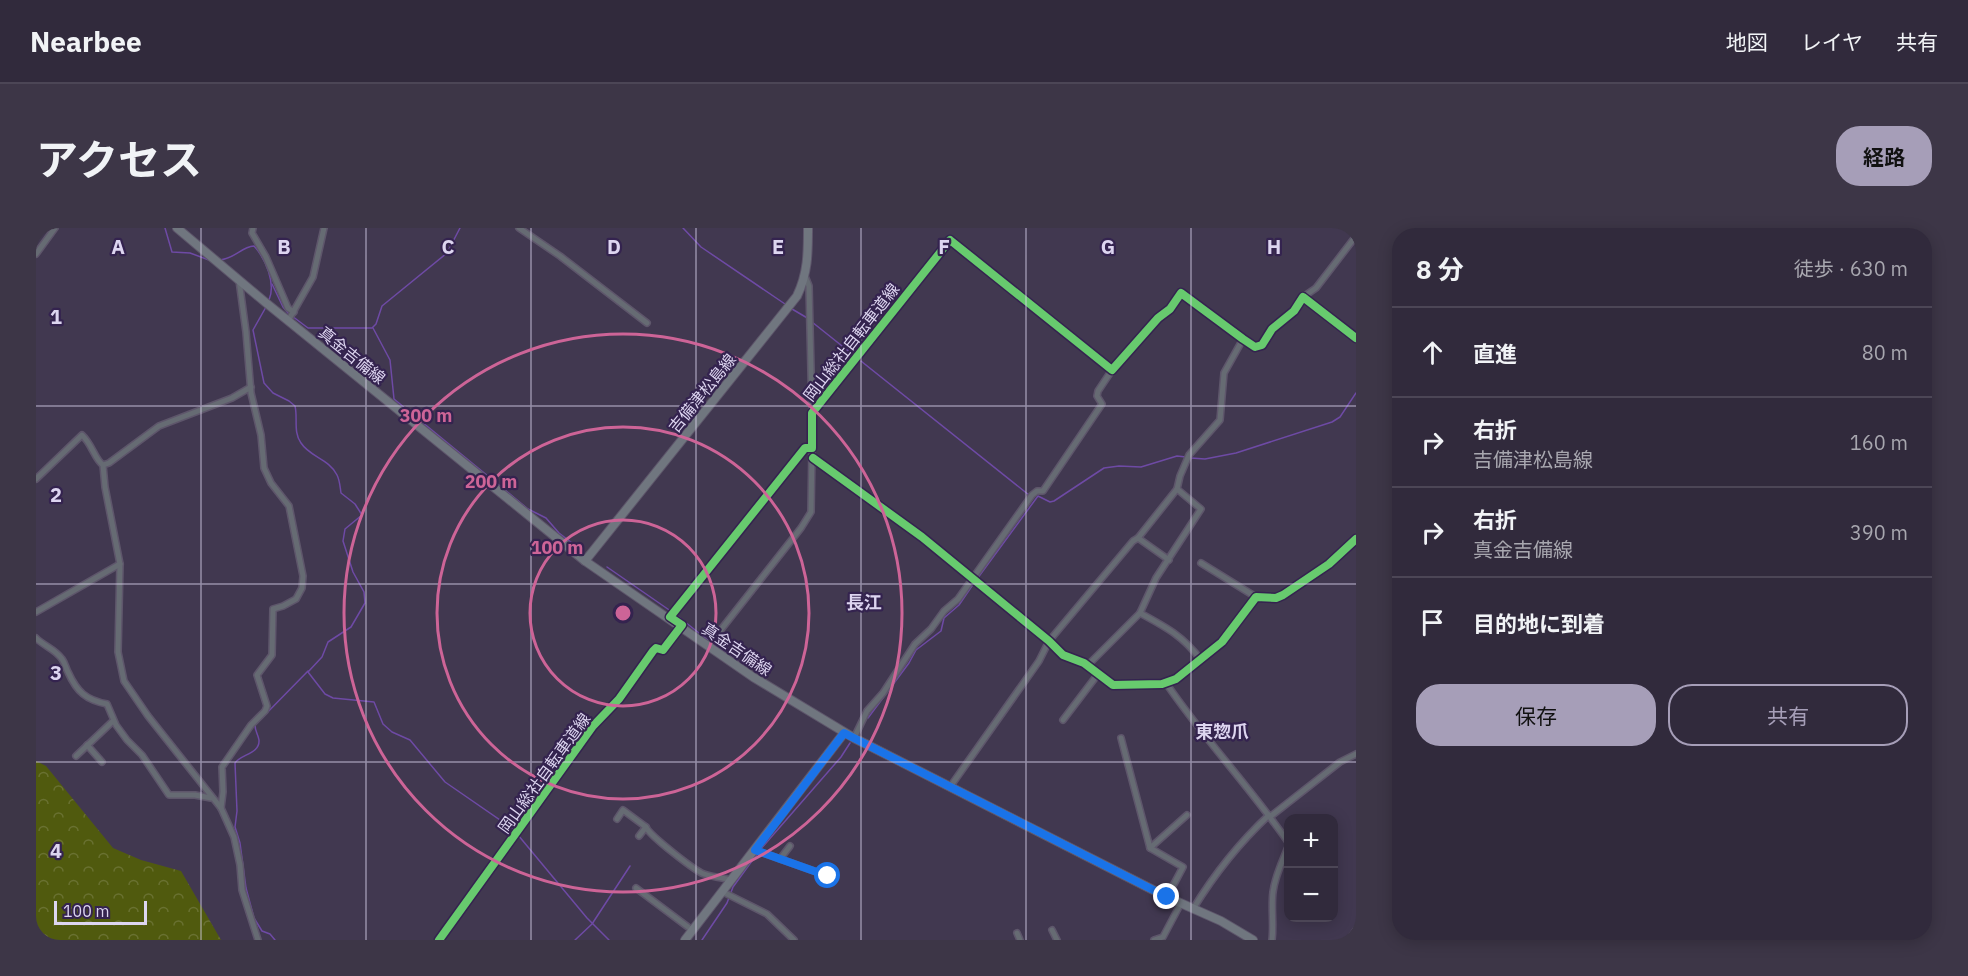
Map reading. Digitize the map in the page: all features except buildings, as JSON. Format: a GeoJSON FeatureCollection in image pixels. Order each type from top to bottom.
{"type":"FeatureCollection","features":[{"type":"Feature","properties":{"kind":"main road","name":"真金吉備線"},"geometry":{"type":"LineString","coordinates":[[177,228],[268,305],[291,316],[585,561],[785,698],[844,733],[1167,897],[1221,921],[1253,940]]}},
{"type":"Feature","properties":{"kind":"main road","name":"吉備津松島線"},"geometry":{"type":"LineString","coordinates":[[585,561],[797,296],[808,263],[808,228]]}},
{"type":"Feature","properties":{"kind":"main road","name":"岡山総社自転車道線"},"geometry":{"type":"LineString","coordinates":[[812,413],[812,447]]}},
{"type":"Feature","properties":{"kind":"main road"},"geometry":{"type":"LineString","coordinates":[[685,940],[844,733]]}},
{"type":"Feature","properties":{"kind":"street"},"geometry":{"type":"LineString","coordinates":[[36,254],[55,228]]}},
{"type":"Feature","properties":{"kind":"street"},"geometry":{"type":"LineString","coordinates":[[253,228],[252,233],[291,316]]}},
{"type":"Feature","properties":{"kind":"street"},"geometry":{"type":"LineString","coordinates":[[291,316],[312,277],[324,228]]}},
{"type":"Feature","properties":{"kind":"street"},"geometry":{"type":"LineString","coordinates":[[519,228],[568,262],[647,323]]}},
{"type":"Feature","properties":{"kind":"street"},"geometry":{"type":"LineString","coordinates":[[1303,297],[1316,288],[1356,236]]}},
{"type":"Feature","properties":{"kind":"street"},"geometry":{"type":"LineString","coordinates":[[805,276],[809,286],[812,413]]}},
{"type":"Feature","properties":{"kind":"street"},"geometry":{"type":"LineString","coordinates":[[221,808],[222,767],[267,706],[257,675],[272,655],[273,609],[296,598],[303,583],[289,506],[265,473],[261,435],[251,387],[239,280]]}},
{"type":"Feature","properties":{"kind":"street"},"geometry":{"type":"LineString","coordinates":[[950,787],[1039,661],[1049,641],[1177,489],[1189,455],[1220,420],[1224,373],[1243,339]]}},
{"type":"Feature","properties":{"kind":"street"},"geometry":{"type":"LineString","coordinates":[[854,738],[862,724],[863,717],[899,670],[915,644],[931,629],[944,611],[958,599],[1032,495],[1037,491],[1043,491],[1102,404],[1097,396],[1098,391],[1112,370]]}},
{"type":"Feature","properties":{"kind":"street"},"geometry":{"type":"LineString","coordinates":[[104,465],[159,426],[232,398],[251,387]]}},
{"type":"Feature","properties":{"kind":"street"},"geometry":{"type":"LineString","coordinates":[[36,479],[82,435],[91,444],[99,462],[104,465]]}},
{"type":"Feature","properties":{"kind":"street"},"geometry":{"type":"LineString","coordinates":[[708,646],[801,528],[811,512],[812,447]]}},
{"type":"Feature","properties":{"kind":"street"},"geometry":{"type":"LineString","coordinates":[[813,458],[871,499],[972,578],[1064,655],[1088,666],[1109,684],[1117,686],[1167,683],[1176,679],[1221,642],[1256,597]]}},
{"type":"Feature","properties":{"kind":"street"},"geometry":{"type":"LineString","coordinates":[[104,465],[105,487],[120,564],[118,652],[124,681],[148,716],[221,808],[236,845],[242,890],[258,940]]}},
{"type":"Feature","properties":{"kind":"street"},"geometry":{"type":"LineString","coordinates":[[1088,666],[1140,613],[1156,578],[1201,509],[1177,489]]}},
{"type":"Feature","properties":{"kind":"street"},"geometry":{"type":"LineString","coordinates":[[1138,538],[1169,560]]}},
{"type":"Feature","properties":{"kind":"street"},"geometry":{"type":"LineString","coordinates":[[1201,563],[1256,597],[1276,598],[1329,564],[1356,539]]}},
{"type":"Feature","properties":{"kind":"street"},"geometry":{"type":"LineString","coordinates":[[36,612],[120,564]]}},
{"type":"Feature","properties":{"kind":"street"},"geometry":{"type":"LineString","coordinates":[[1140,613],[1171,629],[1189,644],[1201,660]]}},
{"type":"Feature","properties":{"kind":"street"},"geometry":{"type":"LineString","coordinates":[[36,638],[50,647],[63,660],[69,675],[84,696],[108,704],[113,721],[142,755],[169,795],[204,795],[213,798]]}},
{"type":"Feature","properties":{"kind":"street"},"geometry":{"type":"LineString","coordinates":[[1064,720],[1098,675]]}},
{"type":"Feature","properties":{"kind":"street"},"geometry":{"type":"LineString","coordinates":[[1167,683],[1189,717],[1270,815],[1284,836]]}},
{"type":"Feature","properties":{"kind":"street"},"geometry":{"type":"LineString","coordinates":[[76,756],[113,721]]}},
{"type":"Feature","properties":{"kind":"street"},"geometry":{"type":"LineString","coordinates":[[1121,738],[1150,848],[1183,867],[1167,897]]}},
{"type":"Feature","properties":{"kind":"street"},"geometry":{"type":"LineString","coordinates":[[87,745],[102,762]]}},
{"type":"Feature","properties":{"kind":"street"},"geometry":{"type":"LineString","coordinates":[[1193,909],[1222,866],[1247,835],[1340,762],[1356,754]]}},
{"type":"Feature","properties":{"kind":"street"},"geometry":{"type":"LineString","coordinates":[[617,819],[623,810],[703,874],[732,880]]}},
{"type":"Feature","properties":{"kind":"street"},"geometry":{"type":"LineString","coordinates":[[1150,848],[1187,816]]}},
{"type":"Feature","properties":{"kind":"street"},"geometry":{"type":"LineString","coordinates":[[639,836],[646,827]]}},
{"type":"Feature","properties":{"kind":"street"},"geometry":{"type":"LineString","coordinates":[[780,859],[790,846]]}},
{"type":"Feature","properties":{"kind":"street"},"geometry":{"type":"LineString","coordinates":[[755,850],[828,876]]}},
{"type":"Feature","properties":{"kind":"street"},"geometry":{"type":"LineString","coordinates":[[1272,940],[1275,881],[1284,857]]}},
{"type":"Feature","properties":{"kind":"street"},"geometry":{"type":"LineString","coordinates":[[636,888],[692,930]]}},
{"type":"Feature","properties":{"kind":"street"},"geometry":{"type":"LineString","coordinates":[[723,892],[767,914],[794,940]]}},
{"type":"Feature","properties":{"kind":"street"},"geometry":{"type":"LineString","coordinates":[[1154,940],[1163,937],[1181,903]]}},
{"type":"Feature","properties":{"kind":"street"},"geometry":{"type":"LineString","coordinates":[[1052,930],[1056,940]]}},
{"type":"Feature","properties":{"kind":"street"},"geometry":{"type":"LineString","coordinates":[[1349,940],[1356,930]]}},
{"type":"Feature","properties":{"kind":"street"},"geometry":{"type":"LineString","coordinates":[[1017,933],[1020,940]]}},
{"type":"Feature","properties":{"kind":"green space"},"geometry":{"type":"Polygon","coordinates":[[[36,761],[46,766],[113,848],[141,860],[181,871],[221,940],[36,940],[36,761]]]}},
{"type":"Feature","properties":{"kind":"waterway"},"geometry":{"type":"LineString","coordinates":[[165,228],[172,252],[190,253],[209,260]]}},
{"type":"Feature","properties":{"kind":"waterway"},"geometry":{"type":"LineString","coordinates":[[292,316],[308,328],[372,328],[376,324],[382,306],[447,253],[460,228]]}},
{"type":"Feature","properties":{"kind":"waterway"},"geometry":{"type":"LineString","coordinates":[[683,228],[701,247],[785,304]]}},
{"type":"Feature","properties":{"kind":"waterway"},"geometry":{"type":"LineString","coordinates":[[220,260],[254,246],[269,272],[271,287],[269,300]]}},
{"type":"Feature","properties":{"kind":"waterway"},"geometry":{"type":"LineString","coordinates":[[272,284],[288,313]]}},
{"type":"Feature","properties":{"kind":"waterway"},"geometry":{"type":"LineString","coordinates":[[266,307],[253,330],[264,383],[273,393],[295,406],[297,434],[301,443],[309,452],[334,470],[339,480],[341,493],[355,504],[362,515],[345,529],[343,541],[353,572],[364,592],[365,603],[351,627],[328,642],[322,657],[308,672],[325,694],[333,698],[374,702],[383,724],[392,732],[410,740],[445,782],[513,829],[587,918],[609,940]]}},
{"type":"Feature","properties":{"kind":"waterway"},"geometry":{"type":"LineString","coordinates":[[792,309],[809,319]]}},
{"type":"Feature","properties":{"kind":"waterway"},"geometry":{"type":"LineString","coordinates":[[812,322],[1029,495]]}},
{"type":"Feature","properties":{"kind":"waterway"},"geometry":{"type":"LineString","coordinates":[[373,328],[390,360],[394,399],[528,509],[546,518],[559,533],[576,546]]}},
{"type":"Feature","properties":{"kind":"waterway"},"geometry":{"type":"LineString","coordinates":[[1191,458],[1205,459],[1236,453],[1332,422],[1340,417],[1356,393]]}},
{"type":"Feature","properties":{"kind":"waterway"},"geometry":{"type":"LineString","coordinates":[[977,579],[1038,496],[1050,502],[1054,501],[1104,468],[1141,467],[1177,456],[1186,457]]}},
{"type":"Feature","properties":{"kind":"waterway"},"geometry":{"type":"LineString","coordinates":[[607,567],[675,614],[709,641]]}},
{"type":"Feature","properties":{"kind":"waterway"},"geometry":{"type":"LineString","coordinates":[[868,718],[916,650],[941,631],[944,618],[959,605],[974,583]]}},
{"type":"Feature","properties":{"kind":"waterway"},"geometry":{"type":"LineString","coordinates":[[713,644],[747,668]]}},
{"type":"Feature","properties":{"kind":"waterway"},"geometry":{"type":"LineString","coordinates":[[275,940],[270,934],[262,931],[254,918],[246,888],[240,843],[235,827],[237,811],[235,763],[259,745],[255,725],[308,671]]}},
{"type":"Feature","properties":{"kind":"waterway"},"geometry":{"type":"LineString","coordinates":[[760,850],[841,757],[850,743]]}},
{"type":"Feature","properties":{"kind":"waterway"},"geometry":{"type":"LineString","coordinates":[[702,940],[727,903],[733,887],[757,854]]}},
{"type":"Feature","properties":{"kind":"waterway"},"geometry":{"type":"LineString","coordinates":[[575,940],[592,924],[630,866]]}},
{"type":"Feature","properties":{"kind":"cycle path"},"geometry":{"type":"LineString","coordinates":[[439,940],[593,726],[619,699],[653,651],[656,648],[663,650],[682,625],[670,617],[805,448],[812,448],[812,413],[950,240],[1112,370],[1158,318],[1170,309],[1181,293],[1255,347],[1262,345],[1272,329],[1294,311],[1303,297],[1356,338]]}},
{"type":"Feature","properties":{"kind":"cycle path"},"geometry":{"type":"LineString","coordinates":[[813,458],[922,537],[1063,655],[1084,663],[1113,685],[1162,684],[1176,679],[1222,642],[1256,597],[1276,598],[1283,595],[1329,564],[1356,539]]}},
{"type":"Feature","properties":{"kind":"district","name":"長江"},"geometry":{"type":"Point","coordinates":[864,603]}},
{"type":"Feature","properties":{"kind":"district","name":"東惣爪"},"geometry":{"type":"Point","coordinates":[1222,732]}},
{"type":"Feature","properties":{"kind":"route"},"geometry":{"type":"LineString","coordinates":[[828,876],[755,850],[844,733],[1167,897]]}}]}
